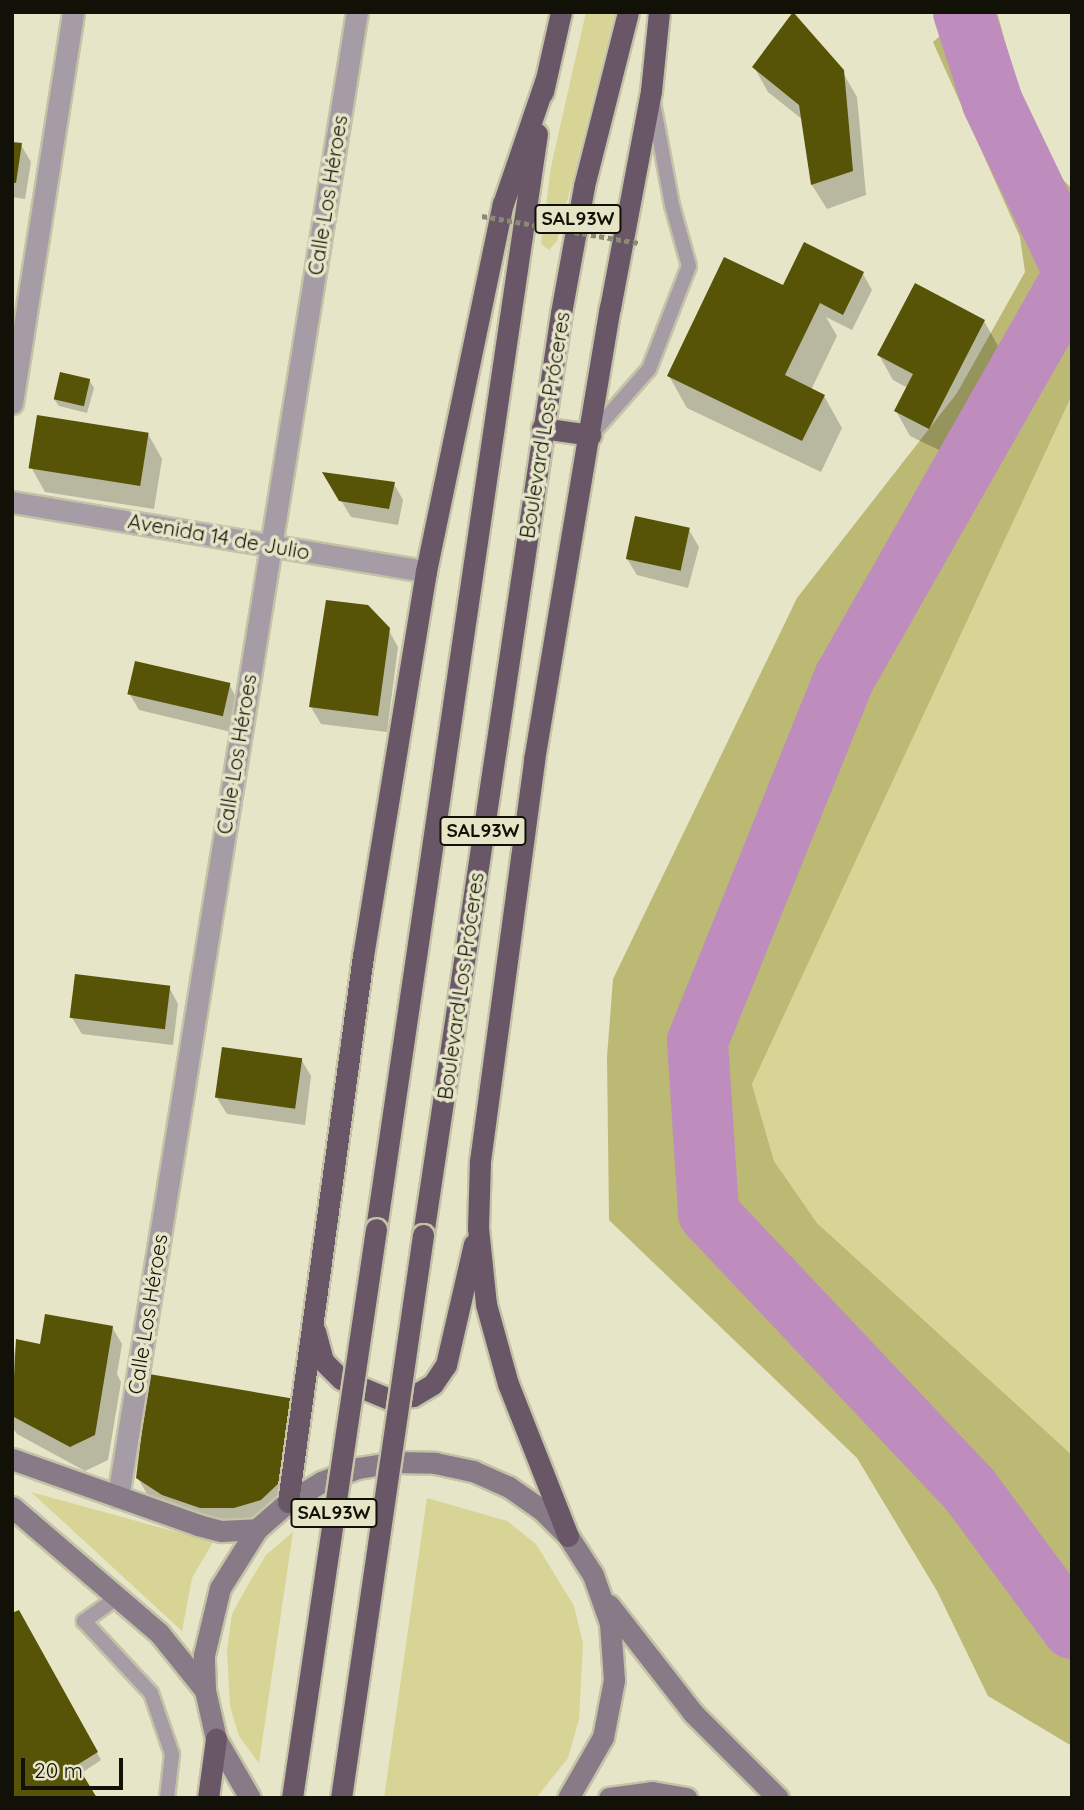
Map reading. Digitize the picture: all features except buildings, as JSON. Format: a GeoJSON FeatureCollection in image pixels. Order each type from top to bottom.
{"type":"FeatureCollection","features":[{"type":"Feature","properties":{"kind":"highway","name":"SAL93W"},"geometry":{"type":"LineString","coordinates":[[292,1798],[545,81],[561,12]]}},
{"type":"Feature","properties":{"kind":"highway","name":"Boulevard Los Próceres"},"geometry":{"type":"LineString","coordinates":[[341,1798],[542,428],[584,186],[628,12]]}},
{"type":"Feature","properties":{"kind":"highway"},"geometry":{"type":"LineString","coordinates":[[568,1536],[508,1384],[486,1304],[478,1228],[486,1100],[534,760],[591,435],[610,308],[651,91],[659,12]]}},
{"type":"Feature","properties":{"kind":"highway"},"geometry":{"type":"LineString","coordinates":[[288,1502],[312,1311],[363,957],[426,571],[503,204],[545,81]]}},
{"type":"Feature","properties":{"kind":"highway"},"geometry":{"type":"LineString","coordinates":[[542,428],[591,435]]}},
{"type":"Feature","properties":{"kind":"highway"},"geometry":{"type":"LineString","coordinates":[[312,1311],[323,1362],[341,1379],[389,1399],[413,1396],[433,1384],[446,1364],[478,1228]]}},
{"type":"Feature","properties":{"kind":"highway"},"geometry":{"type":"LineString","coordinates":[[208,1798],[216,1739]]}},
{"type":"Feature","properties":{"kind":"main road"},"geometry":{"type":"LineString","coordinates":[[12,1458],[222,1531],[257,1530]]}},
{"type":"Feature","properties":{"kind":"main road"},"geometry":{"type":"LineString","coordinates":[[250,1798],[216,1739],[205,1690],[209,1621],[226,1578],[257,1530],[288,1502],[321,1482],[358,1468],[435,1463],[473,1471],[509,1487],[541,1509],[568,1536],[602,1596],[684,1703],[778,1798]]}},
{"type":"Feature","properties":{"kind":"main road"},"geometry":{"type":"LineString","coordinates":[[12,1507],[159,1633],[205,1690]]}},
{"type":"Feature","properties":{"kind":"main road"},"geometry":{"type":"LineString","coordinates":[[568,1798],[591,1763],[611,1709],[614,1652],[602,1596]]}},
{"type":"Feature","properties":{"kind":"main road"},"geometry":{"type":"LineString","coordinates":[[609,1798],[652,1792],[680,1797]]}},
{"type":"Feature","properties":{"kind":"street"},"geometry":{"type":"LineString","coordinates":[[12,403],[73,12]]}},
{"type":"Feature","properties":{"kind":"street","name":"Calle Los Héroes"},"geometry":{"type":"LineString","coordinates":[[118,1497],[269,544],[357,12]]}},
{"type":"Feature","properties":{"kind":"street","name":"Avenida 14 de Julio"},"geometry":{"type":"LineString","coordinates":[[12,502],[426,571]]}},
{"type":"Feature","properties":{"kind":"lane"},"geometry":{"type":"LineString","coordinates":[[591,435],[649,369],[689,266],[671,205],[651,91]]}},
{"type":"Feature","properties":{"kind":"lane"},"geometry":{"type":"LineString","coordinates":[[118,1597],[84,1621],[151,1693],[173,1754],[167,1798]]}},
{"type":"Feature","properties":{"kind":"path"},"geometry":{"type":"LineString","coordinates":[[482,216],[639,243]]}},
{"type":"Feature","properties":{"kind":"shaded area"},"geometry":{"type":"Polygon","coordinates":[[[586,12],[615,12],[557,241],[549,250],[541,244],[551,167],[586,12]]]}},
{"type":"Feature","properties":{"kind":"shaded area"},"geometry":{"type":"Polygon","coordinates":[[[968,12],[997,12],[1035,151],[1072,189],[1072,395],[752,1084],[774,1161],[817,1223],[1072,1455],[1072,1746],[988,1696],[937,1591],[857,1458],[609,1220],[607,1057],[613,979],[797,598],[957,393],[1025,272],[1020,237],[933,42],[968,12]]]}},
{"type":"Feature","properties":{"kind":"shaded area"},"geometry":{"type":"Polygon","coordinates":[[[1072,395],[1072,1455],[817,1223],[774,1161],[752,1083],[1072,395]]]}},
{"type":"Feature","properties":{"kind":"shaded area"},"geometry":{"type":"Polygon","coordinates":[[[31,1492],[213,1542],[192,1578],[182,1631],[31,1492]]]}},
{"type":"Feature","properties":{"kind":"shaded area"},"geometry":{"type":"Polygon","coordinates":[[[427,1498],[507,1521],[536,1544],[574,1606],[583,1643],[579,1719],[568,1758],[536,1798],[384,1798],[427,1498]]]}},
{"type":"Feature","properties":{"kind":"shaded area"},"geometry":{"type":"Polygon","coordinates":[[[293,1532],[259,1763],[239,1736],[230,1706],[227,1651],[232,1614],[266,1555],[293,1532]]]}},
{"type":"Feature","properties":{"kind":"waterway"},"geometry":{"type":"LineString","coordinates":[[963,12],[992,102],[1072,269]]}},
{"type":"Feature","properties":{"kind":"waterway"},"geometry":{"type":"LineString","coordinates":[[1072,276],[844,677],[697,1041],[708,1213],[969,1489],[1072,1628]]}}]}
